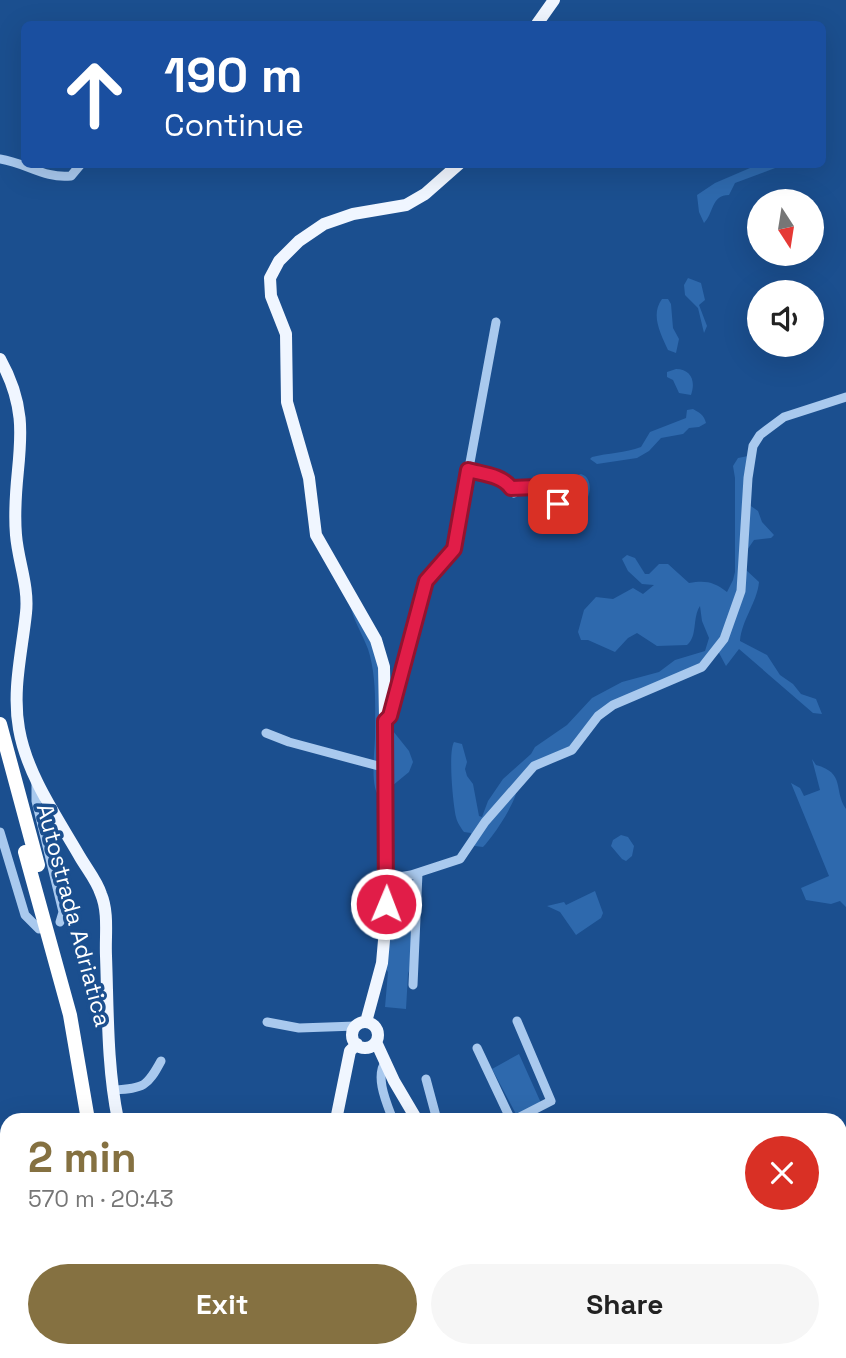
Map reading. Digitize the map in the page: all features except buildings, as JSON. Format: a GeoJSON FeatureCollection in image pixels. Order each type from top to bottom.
{"type":"FeatureCollection","features":[{"type":"Feature","properties":{"kind":"highway","name":"Autostrada Adriatica"},"geometry":{"type":"LineString","coordinates":[[0,724],[77,1012],[95,1113]]}},
{"type":"Feature","properties":{"kind":"highway","name":"Autostrada Adriatica"},"geometry":{"type":"LineString","coordinates":[[0,762],[69,1015],[87,1113]]}},
{"type":"Feature","properties":{"kind":"main road"},"geometry":{"type":"LineString","coordinates":[[539,21],[554,0]]}},
{"type":"Feature","properties":{"kind":"main road"},"geometry":{"type":"LineString","coordinates":[[356,1044],[352,1033],[361,1024],[382,963],[386,879],[384,667],[380,650],[316,535],[309,478],[287,402],[286,334],[271,296],[270,278],[279,261],[299,241],[324,224],[353,214],[406,205],[425,194],[455,168]]}},
{"type":"Feature","properties":{"kind":"main road"},"geometry":{"type":"LineString","coordinates":[[0,359],[19,403],[21,426],[16,537],[26,585],[27,611],[15,701],[19,731],[49,805],[101,893],[106,910],[107,979],[117,1113]]}},
{"type":"Feature","properties":{"kind":"main road"},"geometry":{"type":"LineString","coordinates":[[361,1024],[373,1024],[377,1031],[376,1042],[409,1113]]}},
{"type":"Feature","properties":{"kind":"main road"},"geometry":{"type":"LineString","coordinates":[[356,1044],[369,1047],[376,1042]]}},
{"type":"Feature","properties":{"kind":"main road"},"geometry":{"type":"LineString","coordinates":[[337,1113],[350,1051],[356,1044]]}},
{"type":"Feature","properties":{"kind":"street"},"geometry":{"type":"LineString","coordinates":[[0,159],[21,164]]}},
{"type":"Feature","properties":{"kind":"street"},"geometry":{"type":"LineString","coordinates":[[33,168],[52,177],[71,176],[78,168]]}},
{"type":"Feature","properties":{"kind":"street"},"geometry":{"type":"LineString","coordinates":[[385,721],[390,716],[426,581],[454,549],[496,322]]}},
{"type":"Feature","properties":{"kind":"street"},"geometry":{"type":"LineString","coordinates":[[386,879],[418,873],[460,859],[485,822],[534,765],[572,750],[598,716],[613,705],[702,667],[710,659],[724,639],[741,592],[748,478],[753,446],[760,435],[784,417],[801,409],[846,397]]}},
{"type":"Feature","properties":{"kind":"street"},"geometry":{"type":"LineString","coordinates":[[468,470],[498,478],[508,483],[512,491],[537,487],[558,504]]}},
{"type":"Feature","properties":{"kind":"street"},"geometry":{"type":"LineString","coordinates":[[266,733],[289,742],[386,768]]}},
{"type":"Feature","properties":{"kind":"street"},"geometry":{"type":"LineString","coordinates":[[36,778],[36,801],[63,912],[60,922]]}},
{"type":"Feature","properties":{"kind":"street"},"geometry":{"type":"LineString","coordinates":[[0,832],[25,915],[39,929]]}},
{"type":"Feature","properties":{"kind":"street"},"geometry":{"type":"LineString","coordinates":[[413,985],[418,873]]}},
{"type":"Feature","properties":{"kind":"street"},"geometry":{"type":"LineString","coordinates":[[517,1021],[551,1101],[526,1113]]}},
{"type":"Feature","properties":{"kind":"street"},"geometry":{"type":"LineString","coordinates":[[267,1022],[299,1028],[361,1024]]}},
{"type":"Feature","properties":{"kind":"street"},"geometry":{"type":"LineString","coordinates":[[477,1048],[509,1113]]}},
{"type":"Feature","properties":{"kind":"street"},"geometry":{"type":"LineString","coordinates":[[114,1090],[141,1086],[150,1081],[161,1061]]}},
{"type":"Feature","properties":{"kind":"street"},"geometry":{"type":"LineString","coordinates":[[386,1061],[381,1073],[391,1113]]}},
{"type":"Feature","properties":{"kind":"street"},"geometry":{"type":"LineString","coordinates":[[426,1079],[434,1113]]}},
{"type":"Feature","properties":{"kind":"shaded area"},"geometry":{"type":"Polygon","coordinates":[[[750,168],[775,168],[735,183],[729,195],[716,201],[704,223],[699,212],[697,195],[715,183],[750,168]]]}},
{"type":"Feature","properties":{"kind":"shaded area"},"geometry":{"type":"Polygon","coordinates":[[[688,278],[701,283],[705,300],[699,305],[707,326],[704,333],[698,308],[685,295],[684,285],[688,278]]]}},
{"type":"Feature","properties":{"kind":"shaded area"},"geometry":{"type":"Polygon","coordinates":[[[662,299],[668,299],[671,304],[673,328],[679,339],[676,353],[668,350],[658,324],[657,311],[662,299]]]}},
{"type":"Feature","properties":{"kind":"shaded area"},"geometry":{"type":"Polygon","coordinates":[[[676,369],[685,371],[691,377],[691,395],[679,393],[673,380],[667,377],[667,372],[676,369]]]}},
{"type":"Feature","properties":{"kind":"shaded area"},"geometry":{"type":"Polygon","coordinates":[[[693,409],[706,423],[689,428],[683,434],[661,438],[649,451],[637,458],[597,464],[590,459],[641,447],[650,432],[686,418],[687,410],[693,409]]]}},
{"type":"Feature","properties":{"kind":"shaded area"},"geometry":{"type":"Polygon","coordinates":[[[748,456],[741,580],[734,616],[704,664],[622,698],[570,750],[534,765],[471,837],[471,833],[464,832],[457,819],[454,801],[451,767],[454,742],[462,744],[467,762],[465,769],[473,784],[479,816],[482,817],[488,801],[503,779],[531,754],[535,747],[567,725],[592,698],[622,682],[659,672],[675,660],[705,651],[709,638],[702,621],[700,606],[693,637],[687,645],[657,646],[637,633],[615,652],[588,640],[581,640],[578,632],[584,610],[596,597],[613,599],[633,588],[643,594],[654,585],[642,584],[628,571],[622,559],[627,555],[635,558],[645,574],[649,574],[659,564],[668,564],[689,583],[710,583],[727,592],[735,572],[733,466],[738,458],[748,456]]]}},
{"type":"Feature","properties":{"kind":"shaded area"},"geometry":{"type":"Polygon","coordinates":[[[578,475],[587,478],[589,484],[588,497],[569,512],[560,514],[557,512],[559,506],[570,503],[583,490],[578,480],[578,475]]]}},
{"type":"Feature","properties":{"kind":"shaded area"},"geometry":{"type":"Polygon","coordinates":[[[748,504],[758,511],[762,522],[774,535],[771,538],[754,540],[745,553],[748,504]]]}},
{"type":"Feature","properties":{"kind":"shaded area"},"geometry":{"type":"Polygon","coordinates":[[[745,569],[759,582],[740,641],[767,655],[780,675],[801,694],[816,699],[822,714],[813,713],[739,649],[726,666],[718,651],[745,569]]]}},
{"type":"Feature","properties":{"kind":"shaded area"},"geometry":{"type":"Polygon","coordinates":[[[350,604],[371,637],[378,658],[381,799],[377,794],[374,779],[373,670],[368,649],[350,604]]]}},
{"type":"Feature","properties":{"kind":"shaded area"},"geometry":{"type":"Polygon","coordinates":[[[389,726],[409,751],[413,762],[409,772],[392,786],[389,726]]]}},
{"type":"Feature","properties":{"kind":"shaded area"},"geometry":{"type":"Polygon","coordinates":[[[812,759],[816,765],[825,768],[835,777],[846,809],[846,907],[840,901],[831,904],[806,900],[801,888],[829,876],[791,783],[800,788],[804,796],[820,790],[812,759]]]}},
{"type":"Feature","properties":{"kind":"shaded area"},"geometry":{"type":"Polygon","coordinates":[[[517,788],[509,810],[493,835],[483,847],[475,846],[473,843],[517,788]]]}},
{"type":"Feature","properties":{"kind":"shaded area"},"geometry":{"type":"Polygon","coordinates":[[[621,835],[628,837],[634,846],[632,856],[626,861],[611,846],[613,840],[621,835]]]}},
{"type":"Feature","properties":{"kind":"shaded area"},"geometry":{"type":"Polygon","coordinates":[[[415,880],[412,962],[408,974],[406,1009],[385,1007],[388,972],[384,967],[385,929],[390,902],[396,891],[415,880]]]}},
{"type":"Feature","properties":{"kind":"shaded area"},"geometry":{"type":"Polygon","coordinates":[[[595,891],[603,913],[601,918],[576,935],[560,912],[547,906],[564,902],[566,905],[595,891]]]}},
{"type":"Feature","properties":{"kind":"shaded area"},"geometry":{"type":"Polygon","coordinates":[[[519,1054],[541,1103],[523,1113],[515,1113],[492,1069],[519,1054]]]}},
{"type":"Feature","properties":{"kind":"route"},"geometry":{"type":"LineString","coordinates":[[386,904],[385,721],[390,716],[426,581],[454,549],[468,470],[498,478],[508,483],[511,488],[537,487],[558,504]]}}]}
